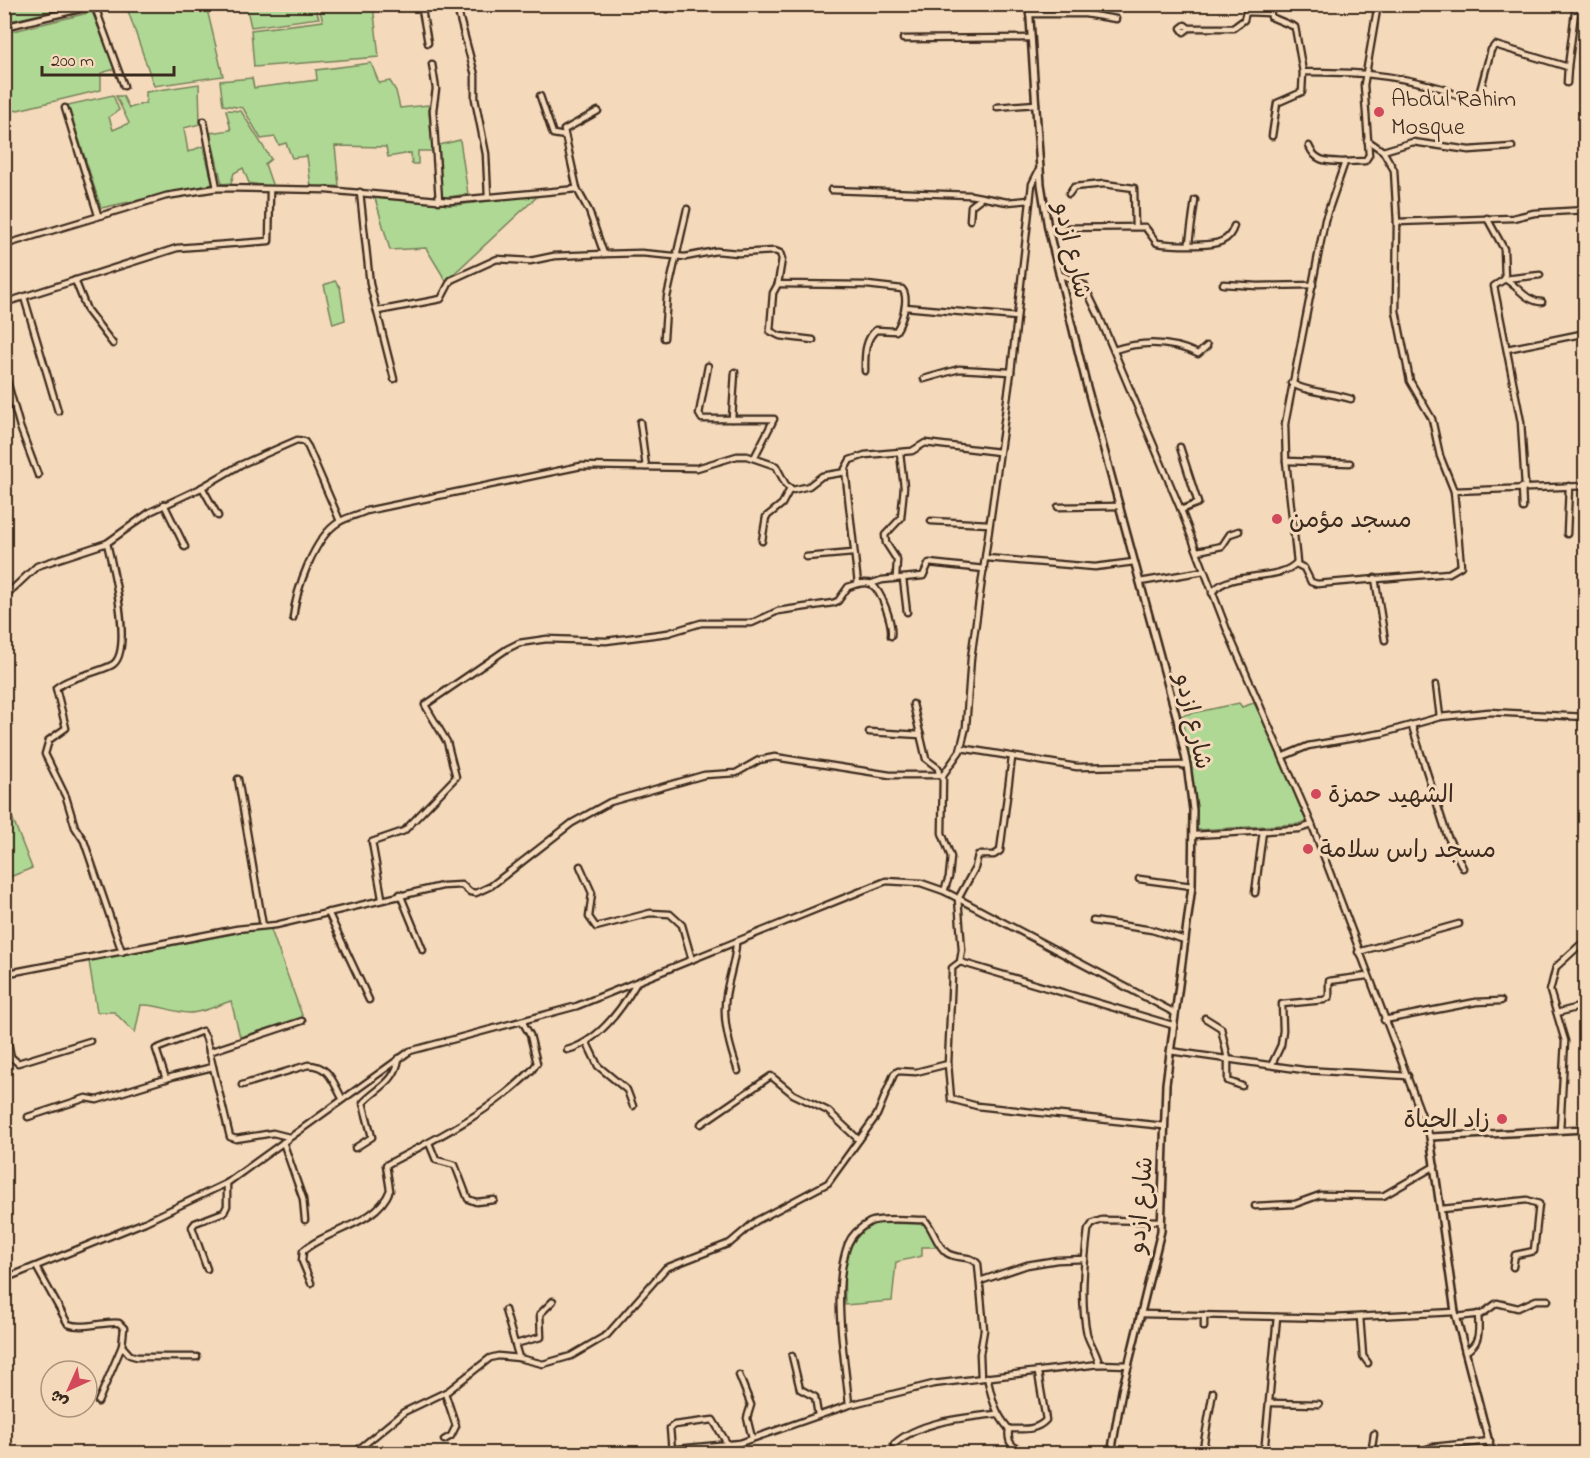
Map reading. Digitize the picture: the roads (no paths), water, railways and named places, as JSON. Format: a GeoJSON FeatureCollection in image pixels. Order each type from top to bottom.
{"type":"FeatureCollection","features":[{"type":"Feature","properties":{"kind":"street"},"geometry":{"type":"LineString","coordinates":[[421,4],[428,43]]}},
{"type":"Feature","properties":{"kind":"street"},"geometry":{"type":"LineString","coordinates":[[456,4],[475,75],[475,99],[486,154],[488,197]]}},
{"type":"Feature","properties":{"kind":"street"},"geometry":{"type":"LineString","coordinates":[[667,9],[673,4]]}},
{"type":"Feature","properties":{"kind":"street","name":"شارع ازدو"},"geometry":{"type":"LineString","coordinates":[[1029,4],[1040,168],[1048,228],[1187,765],[1194,835],[1185,940],[1172,1025],[1164,1126],[1161,1221],[1157,1251],[1129,1365],[1111,1454]]}},
{"type":"Feature","properties":{"kind":"street"},"geometry":{"type":"LineString","coordinates":[[1270,4],[1272,18],[1295,27],[1303,72],[1302,92],[1277,103],[1272,136]]}},
{"type":"Feature","properties":{"kind":"street"},"geometry":{"type":"LineString","coordinates":[[1309,146],[1315,158],[1319,160],[1345,162],[1368,159],[1364,85],[1378,4]]}},
{"type":"Feature","properties":{"kind":"street"},"geometry":{"type":"LineString","coordinates":[[1567,83],[1576,4]]}},
{"type":"Feature","properties":{"kind":"street"},"geometry":{"type":"LineString","coordinates":[[4,27],[96,5],[124,86]]}},
{"type":"Feature","properties":{"kind":"street"},"geometry":{"type":"LineString","coordinates":[[1189,28],[1233,28],[1242,23],[1246,12],[1270,13]]}},
{"type":"Feature","properties":{"kind":"street"},"geometry":{"type":"LineString","coordinates":[[1029,14],[1085,14],[1116,19]]}},
{"type":"Feature","properties":{"kind":"street"},"geometry":{"type":"LineString","coordinates":[[903,39],[1031,38]]}},
{"type":"Feature","properties":{"kind":"street"},"geometry":{"type":"LineString","coordinates":[[1303,72],[1367,72],[1443,88],[1458,99],[1474,101],[1479,95],[1491,50],[1495,45],[1568,67]]}},
{"type":"Feature","properties":{"kind":"street"},"geometry":{"type":"LineString","coordinates":[[432,64],[436,89],[432,110],[439,201]]}},
{"type":"Feature","properties":{"kind":"street"},"geometry":{"type":"LineString","coordinates":[[540,96],[553,134],[565,136]]}},
{"type":"Feature","properties":{"kind":"street"},"geometry":{"type":"LineString","coordinates":[[997,107],[1036,104]]}},
{"type":"Feature","properties":{"kind":"street"},"geometry":{"type":"LineString","coordinates":[[65,108],[98,215]]}},
{"type":"Feature","properties":{"kind":"street"},"geometry":{"type":"LineString","coordinates":[[598,111],[567,127],[565,136],[577,189],[589,211],[604,254]]}},
{"type":"Feature","properties":{"kind":"street"},"geometry":{"type":"LineString","coordinates":[[204,122],[217,188]]}},
{"type":"Feature","properties":{"kind":"street"},"geometry":{"type":"LineString","coordinates":[[1212,593],[1222,584],[1296,564],[1304,568],[1314,584],[1449,573],[1459,569],[1454,491],[1443,465],[1432,420],[1417,396],[1407,367],[1396,311],[1397,222],[1394,170],[1383,151],[1367,140]]}},
{"type":"Feature","properties":{"kind":"street"},"geometry":{"type":"LineString","coordinates":[[1383,151],[1413,142],[1469,150],[1512,147]]}},
{"type":"Feature","properties":{"kind":"street"},"geometry":{"type":"LineString","coordinates":[[1296,564],[1298,554],[1291,521],[1285,424],[1291,383],[1325,220],[1345,162]]}},
{"type":"Feature","properties":{"kind":"street"},"geometry":{"type":"LineString","coordinates":[[941,775],[961,748],[966,727],[971,658],[1011,372],[1032,184],[1040,168]]}},
{"type":"Feature","properties":{"kind":"street"},"geometry":{"type":"LineString","coordinates":[[1069,194],[1074,187],[1088,185],[1134,188],[1135,227]]}},
{"type":"Feature","properties":{"kind":"street"},"geometry":{"type":"LineString","coordinates":[[4,232],[6,244],[166,196],[217,188],[360,192],[439,201],[577,189]]}},
{"type":"Feature","properties":{"kind":"street"},"geometry":{"type":"LineString","coordinates":[[831,190],[969,195],[980,199],[1007,202],[1030,200]]}},
{"type":"Feature","properties":{"kind":"street"},"geometry":{"type":"LineString","coordinates":[[4,303],[177,248],[269,241],[270,191]]}},
{"type":"Feature","properties":{"kind":"street"},"geometry":{"type":"LineString","coordinates":[[360,192],[370,284],[394,379]]}},
{"type":"Feature","properties":{"kind":"street"},"geometry":{"type":"LineString","coordinates":[[970,220],[971,206],[980,199]]}},
{"type":"Feature","properties":{"kind":"street"},"geometry":{"type":"LineString","coordinates":[[1189,243],[1195,200]]}},
{"type":"Feature","properties":{"kind":"street"},"geometry":{"type":"LineString","coordinates":[[664,338],[667,297],[687,209]]}},
{"type":"Feature","properties":{"kind":"street"},"geometry":{"type":"LineString","coordinates":[[1397,222],[1523,218],[1534,213],[1586,210]]}},
{"type":"Feature","properties":{"kind":"street"},"geometry":{"type":"LineString","coordinates":[[1487,218],[1504,249],[1505,279]]}},
{"type":"Feature","properties":{"kind":"street"},"geometry":{"type":"LineString","coordinates":[[1048,228],[1135,227],[1149,229],[1157,243],[1189,243],[1224,241],[1232,233],[1234,226]]}},
{"type":"Feature","properties":{"kind":"street"},"geometry":{"type":"LineString","coordinates":[[378,310],[441,299],[451,280],[497,259],[530,261],[554,256],[641,253],[677,257],[716,251],[780,253],[782,259],[778,284],[773,293],[770,330],[780,336],[813,340]]}},
{"type":"Feature","properties":{"kind":"street"},"geometry":{"type":"LineString","coordinates":[[1059,274],[1084,285],[1114,350],[1198,551],[1212,593],[1312,825],[1367,976],[1408,1076],[1430,1137],[1456,1314],[1492,1454]]}},
{"type":"Feature","properties":{"kind":"street"},"geometry":{"type":"LineString","coordinates":[[1523,508],[1521,422],[1494,286],[1505,279],[1540,275]]}},
{"type":"Feature","properties":{"kind":"street"},"geometry":{"type":"LineString","coordinates":[[1505,279],[1515,285],[1526,298],[1542,302]]}},
{"type":"Feature","properties":{"kind":"street"},"geometry":{"type":"LineString","coordinates":[[75,280],[87,310],[113,344]]}},
{"type":"Feature","properties":{"kind":"street"},"geometry":{"type":"LineString","coordinates":[[778,284],[867,285],[902,289],[906,295],[905,307],[896,331],[876,330],[871,334],[865,352],[866,371]]}},
{"type":"Feature","properties":{"kind":"street"},"geometry":{"type":"LineString","coordinates":[[1222,284],[1313,285]]}},
{"type":"Feature","properties":{"kind":"street"},"geometry":{"type":"LineString","coordinates":[[24,297],[58,411]]}},
{"type":"Feature","properties":{"kind":"street"},"geometry":{"type":"LineString","coordinates":[[905,307],[1017,317]]}},
{"type":"Feature","properties":{"kind":"street"},"geometry":{"type":"LineString","coordinates":[[1507,349],[1586,333]]}},
{"type":"Feature","properties":{"kind":"street"},"geometry":{"type":"LineString","coordinates":[[1114,350],[1151,342],[1176,344],[1186,351],[1198,354],[1207,346]]}},
{"type":"Feature","properties":{"kind":"street"},"geometry":{"type":"LineString","coordinates":[[708,366],[700,417],[774,419],[754,458]]}},
{"type":"Feature","properties":{"kind":"street"},"geometry":{"type":"LineString","coordinates":[[924,379],[959,369],[1011,372]]}},
{"type":"Feature","properties":{"kind":"street"},"geometry":{"type":"LineString","coordinates":[[4,370],[20,427],[38,475]]}},
{"type":"Feature","properties":{"kind":"street"},"geometry":{"type":"LineString","coordinates":[[732,419],[735,372]]}},
{"type":"Feature","properties":{"kind":"street"},"geometry":{"type":"LineString","coordinates":[[1291,383],[1310,391],[1323,391],[1351,399]]}},
{"type":"Feature","properties":{"kind":"street"},"geometry":{"type":"LineString","coordinates":[[640,422],[646,467]]}},
{"type":"Feature","properties":{"kind":"street"},"geometry":{"type":"LineString","coordinates":[[4,597],[37,566],[107,543],[164,504],[202,487],[262,453],[297,440],[304,441],[340,521]]}},
{"type":"Feature","properties":{"kind":"street"},"geometry":{"type":"LineString","coordinates":[[858,584],[853,553],[846,464],[854,458],[912,451],[925,443],[999,452]]}},
{"type":"Feature","properties":{"kind":"street"},"geometry":{"type":"LineString","coordinates":[[1180,447],[1198,503],[1181,510]]}},
{"type":"Feature","properties":{"kind":"street"},"geometry":{"type":"LineString","coordinates":[[900,453],[904,487],[901,518],[885,534],[886,543],[897,560],[907,612]]}},
{"type":"Feature","properties":{"kind":"street"},"geometry":{"type":"LineString","coordinates":[[293,618],[300,589],[317,547],[340,521],[366,511],[581,466],[697,468],[737,456],[754,458],[776,466],[790,489]]}},
{"type":"Feature","properties":{"kind":"street"},"geometry":{"type":"LineString","coordinates":[[1286,461],[1350,463]]}},
{"type":"Feature","properties":{"kind":"street"},"geometry":{"type":"LineString","coordinates":[[790,489],[809,486],[822,476],[846,472]]}},
{"type":"Feature","properties":{"kind":"street"},"geometry":{"type":"LineString","coordinates":[[1567,534],[1569,486]]}},
{"type":"Feature","properties":{"kind":"street"},"geometry":{"type":"LineString","coordinates":[[1454,491],[1586,486]]}},
{"type":"Feature","properties":{"kind":"street"},"geometry":{"type":"LineString","coordinates":[[202,487],[218,516]]}},
{"type":"Feature","properties":{"kind":"street"},"geometry":{"type":"LineString","coordinates":[[762,541],[766,517],[782,504],[790,489]]}},
{"type":"Feature","properties":{"kind":"street"},"geometry":{"type":"LineString","coordinates":[[164,504],[185,548]]}},
{"type":"Feature","properties":{"kind":"street"},"geometry":{"type":"LineString","coordinates":[[1058,507],[1120,506]]}},
{"type":"Feature","properties":{"kind":"street"},"geometry":{"type":"LineString","coordinates":[[931,521],[989,524]]}},
{"type":"Feature","properties":{"kind":"street"},"geometry":{"type":"LineString","coordinates":[[1198,551],[1222,546],[1230,534],[1239,531]]}},
{"type":"Feature","properties":{"kind":"street"},"geometry":{"type":"LineString","coordinates":[[107,543],[121,615],[119,655],[114,664],[56,688],[66,728],[49,740],[45,754],[66,797],[75,827],[84,841],[122,952]]}},
{"type":"Feature","properties":{"kind":"street"},"geometry":{"type":"LineString","coordinates":[[806,557],[853,553]]}},
{"type":"Feature","properties":{"kind":"street"},"geometry":{"type":"LineString","coordinates":[[986,558],[1095,567],[1134,562]]}},
{"type":"Feature","properties":{"kind":"street"},"geometry":{"type":"LineString","coordinates":[[382,898],[372,843],[404,831],[456,777],[447,742],[425,705],[479,666],[519,643],[547,639],[606,641],[668,633],[701,623],[752,623],[778,612],[833,603],[838,601],[844,590],[858,584],[923,576],[929,563],[984,569]]}},
{"type":"Feature","properties":{"kind":"street"},"geometry":{"type":"LineString","coordinates":[[1140,582],[1204,571]]}},
{"type":"Feature","properties":{"kind":"street"},"geometry":{"type":"LineString","coordinates":[[1375,578],[1385,640]]}},
{"type":"Feature","properties":{"kind":"street"},"geometry":{"type":"LineString","coordinates":[[870,584],[888,614],[892,624],[891,636]]}},
{"type":"Feature","properties":{"kind":"street"},"geometry":{"type":"LineString","coordinates":[[1436,685],[1440,717]]}},
{"type":"Feature","properties":{"kind":"street"},"geometry":{"type":"LineString","coordinates":[[913,704],[926,759],[938,768],[941,775],[942,833],[951,857],[944,891]]}},
{"type":"Feature","properties":{"kind":"street"},"geometry":{"type":"LineString","coordinates":[[1284,756],[1308,746],[1412,726],[1440,717],[1489,712],[1586,717]]}},
{"type":"Feature","properties":{"kind":"street"},"geometry":{"type":"LineString","coordinates":[[1412,726],[1447,835],[1463,868]]}},
{"type":"Feature","properties":{"kind":"street"},"geometry":{"type":"LineString","coordinates":[[869,732],[921,735]]}},
{"type":"Feature","properties":{"kind":"street"},"geometry":{"type":"LineString","coordinates":[[961,748],[1077,767],[1187,765]]}},
{"type":"Feature","properties":{"kind":"street"},"geometry":{"type":"LineString","coordinates":[[4,974],[263,926],[400,894],[457,884],[470,892],[482,891],[572,823],[610,802],[704,775],[736,773],[759,760],[776,757],[890,775],[941,775]]}},
{"type":"Feature","properties":{"kind":"street"},"geometry":{"type":"LineString","coordinates":[[1012,758],[1000,851],[994,855],[978,855],[975,868],[958,899],[963,928],[960,962],[952,968],[948,1064],[950,1095],[954,1102],[1164,1126]]}},
{"type":"Feature","properties":{"kind":"street"},"geometry":{"type":"LineString","coordinates":[[238,779],[263,926]]}},
{"type":"Feature","properties":{"kind":"street"},"geometry":{"type":"LineString","coordinates":[[1194,835],[1299,829],[1312,825]]}},
{"type":"Feature","properties":{"kind":"street"},"geometry":{"type":"LineString","coordinates":[[1255,893],[1263,831]]}},
{"type":"Feature","properties":{"kind":"street"},"geometry":{"type":"LineString","coordinates":[[580,866],[592,893],[588,917],[596,927],[650,913],[670,914],[682,925],[692,960]]}},
{"type":"Feature","properties":{"kind":"street"},"geometry":{"type":"LineString","coordinates":[[1139,879],[1191,886]]}},
{"type":"Feature","properties":{"kind":"street"},"geometry":{"type":"LineString","coordinates":[[4,1279],[37,1268],[200,1198],[227,1183],[399,1058],[433,1043],[577,1006],[886,881],[921,883],[944,891],[1175,1013]]}},
{"type":"Feature","properties":{"kind":"street"},"geometry":{"type":"LineString","coordinates":[[400,894],[423,950]]}},
{"type":"Feature","properties":{"kind":"street"},"geometry":{"type":"LineString","coordinates":[[328,912],[369,1000]]}},
{"type":"Feature","properties":{"kind":"street"},"geometry":{"type":"LineString","coordinates":[[1093,921],[1152,930],[1185,940]]}},
{"type":"Feature","properties":{"kind":"street"},"geometry":{"type":"LineString","coordinates":[[1358,952],[1459,924]]}},
{"type":"Feature","properties":{"kind":"street"},"geometry":{"type":"LineString","coordinates":[[736,942],[736,956],[725,1007],[732,1053],[738,1071]]}},
{"type":"Feature","properties":{"kind":"street"},"geometry":{"type":"LineString","coordinates":[[1560,1130],[1565,1041],[1550,991],[1555,971],[1580,945]]}},
{"type":"Feature","properties":{"kind":"street"},"geometry":{"type":"LineString","coordinates":[[960,962],[1172,1025]]}},
{"type":"Feature","properties":{"kind":"street"},"geometry":{"type":"LineString","coordinates":[[1272,1064],[1281,1045],[1282,1004],[1324,1000],[1329,997],[1329,981],[1367,976]]}},
{"type":"Feature","properties":{"kind":"street"},"geometry":{"type":"LineString","coordinates":[[567,1050],[587,1042],[617,1012],[636,984]]}},
{"type":"Feature","properties":{"kind":"street"},"geometry":{"type":"LineString","coordinates":[[1384,1020],[1476,1002],[1501,1001]]}},
{"type":"Feature","properties":{"kind":"street"},"geometry":{"type":"LineString","coordinates":[[1557,1013],[1586,1005]]}},
{"type":"Feature","properties":{"kind":"street"},"geometry":{"type":"LineString","coordinates":[[1205,1018],[1221,1028],[1228,1059],[1228,1082],[1242,1086]]}},
{"type":"Feature","properties":{"kind":"street"},"geometry":{"type":"LineString","coordinates":[[209,1052],[302,1021]]}},
{"type":"Feature","properties":{"kind":"street"},"geometry":{"type":"LineString","coordinates":[[311,1283],[302,1261],[303,1251],[375,1210],[390,1190],[386,1165],[429,1143],[493,1104],[532,1070],[537,1063],[537,1056],[530,1035],[522,1021]]}},
{"type":"Feature","properties":{"kind":"street"},"geometry":{"type":"LineString","coordinates":[[4,1024],[11,1057],[18,1063],[90,1041]]}},
{"type":"Feature","properties":{"kind":"street"},"geometry":{"type":"LineString","coordinates":[[166,1079],[157,1051],[158,1047],[200,1031],[206,1038],[230,1137],[236,1139],[273,1133],[289,1137]]}},
{"type":"Feature","properties":{"kind":"street"},"geometry":{"type":"LineString","coordinates":[[587,1042],[598,1066],[627,1090],[633,1106]]}},
{"type":"Feature","properties":{"kind":"street"},"geometry":{"type":"LineString","coordinates":[[1170,1051],[1362,1075],[1408,1076]]}},
{"type":"Feature","properties":{"kind":"street"},"geometry":{"type":"LineString","coordinates":[[355,1148],[372,1137],[363,1103],[387,1084],[395,1074],[399,1058]]}},
{"type":"Feature","properties":{"kind":"street"},"geometry":{"type":"LineString","coordinates":[[353,1454],[404,1412],[445,1393],[490,1358],[498,1356],[519,1358],[543,1364],[571,1356],[607,1335],[666,1268],[730,1243],[756,1221],[820,1188],[832,1178],[883,1103],[894,1074],[948,1064]]}},
{"type":"Feature","properties":{"kind":"street"},"geometry":{"type":"LineString","coordinates":[[242,1085],[308,1065],[318,1065],[327,1071],[342,1098]]}},
{"type":"Feature","properties":{"kind":"street"},"geometry":{"type":"LineString","coordinates":[[28,1117],[86,1098],[97,1100],[213,1067]]}},
{"type":"Feature","properties":{"kind":"street"},"geometry":{"type":"LineString","coordinates":[[701,1124],[771,1076],[793,1094],[828,1111],[860,1140]]}},
{"type":"Feature","properties":{"kind":"street"},"geometry":{"type":"LineString","coordinates":[[1430,1137],[1586,1130]]}},
{"type":"Feature","properties":{"kind":"street"},"geometry":{"type":"LineString","coordinates":[[283,1142],[303,1199],[305,1220]]}},
{"type":"Feature","properties":{"kind":"street"},"geometry":{"type":"LineString","coordinates":[[429,1143],[436,1160],[454,1165],[468,1199],[476,1202],[494,1200]]}},
{"type":"Feature","properties":{"kind":"street"},"geometry":{"type":"LineString","coordinates":[[1256,1206],[1295,1204],[1320,1195],[1383,1196],[1435,1166]]}},
{"type":"Feature","properties":{"kind":"street"},"geometry":{"type":"LineString","coordinates":[[207,1269],[192,1227],[224,1212],[227,1206],[227,1183]]}},
{"type":"Feature","properties":{"kind":"street"},"geometry":{"type":"LineString","coordinates":[[1442,1209],[1527,1200],[1539,1203],[1534,1251],[1515,1255],[1513,1267]]}},
{"type":"Feature","properties":{"kind":"street"},"geometry":{"type":"LineString","coordinates":[[849,1405],[840,1288],[847,1245],[858,1230],[877,1220],[925,1220],[946,1252],[975,1260],[980,1281],[984,1330],[980,1354],[981,1378]]}},
{"type":"Feature","properties":{"kind":"street"},"geometry":{"type":"LineString","coordinates":[[1099,1364],[1086,1329],[1082,1284],[1088,1230],[1096,1221],[1161,1221]]}},
{"type":"Feature","properties":{"kind":"street"},"geometry":{"type":"LineString","coordinates":[[980,1281],[1027,1265],[1085,1259]]}},
{"type":"Feature","properties":{"kind":"street"},"geometry":{"type":"LineString","coordinates":[[37,1268],[68,1323],[80,1326],[119,1323],[124,1328],[122,1346],[99,1400]]}},
{"type":"Feature","properties":{"kind":"street"},"geometry":{"type":"LineString","coordinates":[[1141,1314],[1277,1317],[1478,1314],[1488,1311],[1497,1304],[1518,1308],[1536,1299],[1548,1300]]}},
{"type":"Feature","properties":{"kind":"street"},"geometry":{"type":"LineString","coordinates":[[515,1344],[542,1337],[540,1314],[553,1301]]}},
{"type":"Feature","properties":{"kind":"street"},"geometry":{"type":"LineString","coordinates":[[506,1310],[519,1358]]}},
{"type":"Feature","properties":{"kind":"street"},"geometry":{"type":"LineString","coordinates":[[1465,1352],[1477,1343],[1478,1314]]}},
{"type":"Feature","properties":{"kind":"street"},"geometry":{"type":"LineString","coordinates":[[1204,1315],[1204,1327]]}},
{"type":"Feature","properties":{"kind":"street"},"geometry":{"type":"LineString","coordinates":[[1264,1454],[1271,1403],[1277,1317]]}},
{"type":"Feature","properties":{"kind":"street"},"geometry":{"type":"LineString","coordinates":[[1360,1317],[1363,1356],[1368,1363]]}},
{"type":"Feature","properties":{"kind":"street"},"geometry":{"type":"LineString","coordinates":[[122,1346],[130,1355],[136,1357],[197,1357]]}},
{"type":"Feature","properties":{"kind":"street"},"geometry":{"type":"LineString","coordinates":[[792,1356],[800,1389],[815,1397],[818,1415]]}},
{"type":"Feature","properties":{"kind":"street"},"geometry":{"type":"LineString","coordinates":[[728,1445],[713,1420],[702,1420],[670,1428],[670,1452],[728,1445],[849,1405],[933,1384],[1099,1364],[1129,1365]]}},
{"type":"Feature","properties":{"kind":"street"},"geometry":{"type":"LineString","coordinates":[[1010,1429],[1037,1428],[1046,1420],[1038,1373]]}},
{"type":"Feature","properties":{"kind":"street"},"geometry":{"type":"LineString","coordinates":[[740,1375],[751,1405],[747,1418],[752,1438]]}},
{"type":"Feature","properties":{"kind":"street"},"geometry":{"type":"LineString","coordinates":[[987,1377],[996,1414],[1010,1429],[1011,1444],[1016,1450],[1033,1454]]}},
{"type":"Feature","properties":{"kind":"street"},"geometry":{"type":"LineString","coordinates":[[1202,1454],[1213,1392]]}},
{"type":"Feature","properties":{"kind":"street"},"geometry":{"type":"LineString","coordinates":[[444,1440],[451,1436],[456,1425],[445,1393]]}},
{"type":"Feature","properties":{"kind":"street"},"geometry":{"type":"LineString","coordinates":[[1271,1403],[1319,1404]]}},
{"type":"Feature","properties":{"kind":"street"},"geometry":{"type":"LineString","coordinates":[[894,1444],[903,1436],[918,1430],[959,1419],[996,1414]]}},
{"type":"Feature","properties":{"kind":"street"},"geometry":{"type":"LineString","coordinates":[[1371,1454],[1374,1434]]}},
{"type":"Feature","properties":{"kind":"street"},"geometry":{"type":"LineString","coordinates":[[1411,1454],[1433,1447],[1490,1441]]}},
{"type":"Feature","properties":{"kind":"place","name":"Abdul Rahim Mosque"},"geometry":{"type":"Point","coordinates":[1379,112]}},
{"type":"Feature","properties":{"kind":"place","name":"مسجد مؤمن"},"geometry":{"type":"Point","coordinates":[1277,519]}},
{"type":"Feature","properties":{"kind":"place","name":"الشهيد حمزة"},"geometry":{"type":"Point","coordinates":[1316,794]}},
{"type":"Feature","properties":{"kind":"place","name":"مسجد راس سلامة"},"geometry":{"type":"Point","coordinates":[1308,849]}},
{"type":"Feature","properties":{"kind":"place","name":"زاد الحياة"},"geometry":{"type":"Point","coordinates":[1502,1119]}}]}
